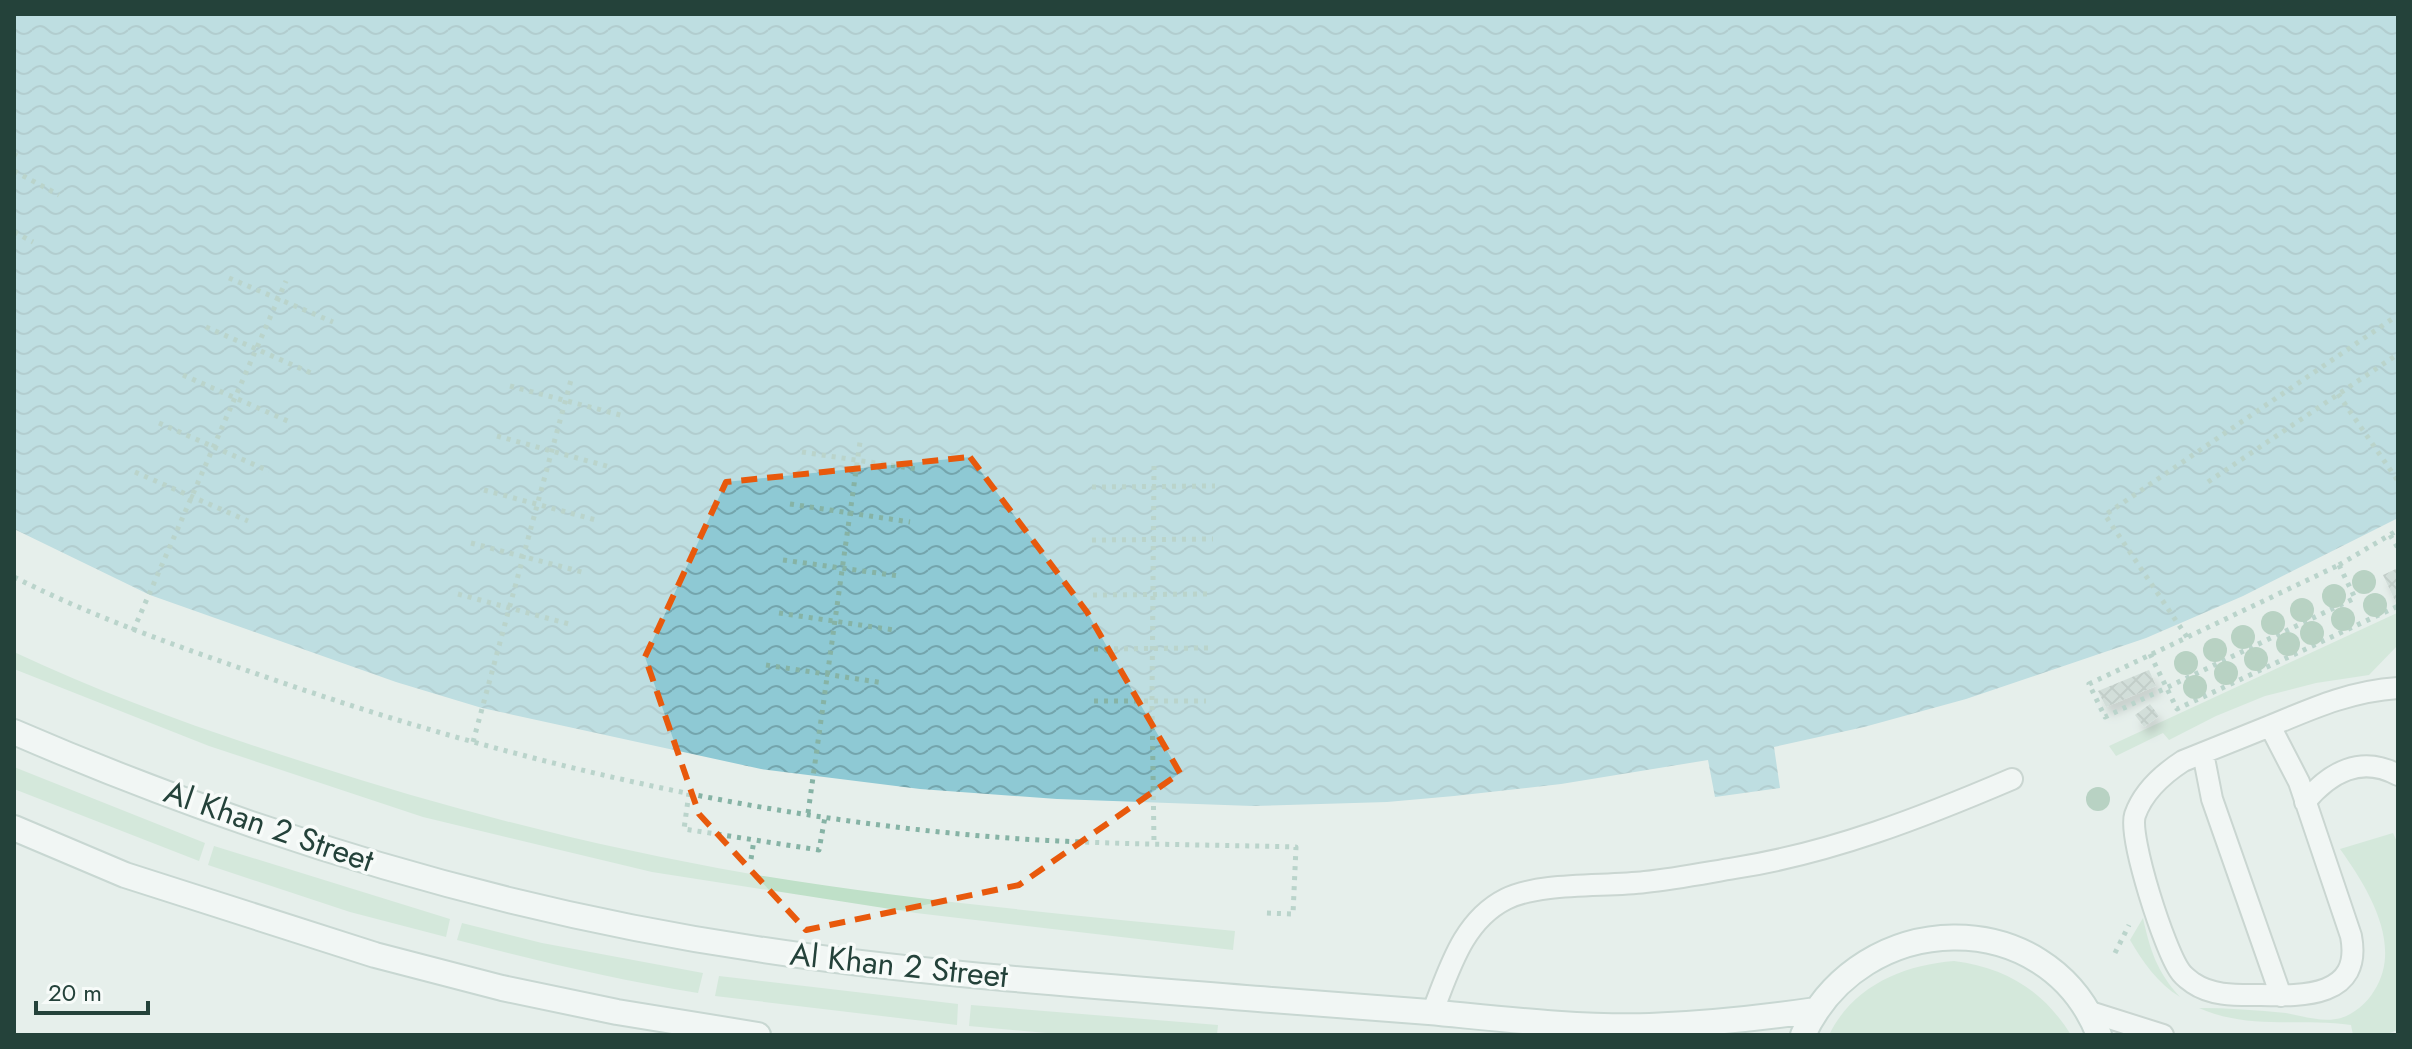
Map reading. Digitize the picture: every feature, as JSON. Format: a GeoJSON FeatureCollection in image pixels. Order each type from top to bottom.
{"type":"FeatureCollection","features":[{"type":"Feature","properties":{"kind":"main road","name":"Al Khan 2 Street"},"geometry":{"type":"LineString","coordinates":[[14,732],[145,784],[359,858],[542,907],[655,932],[856,963],[1553,1024],[1647,1026],[1732,1021],[1816,1010]]}},
{"type":"Feature","properties":{"kind":"main road"},"geometry":{"type":"LineString","coordinates":[[14,828],[125,875],[375,955],[502,988],[617,1012],[758,1035]]}},
{"type":"Feature","properties":{"kind":"main road"},"geometry":{"type":"LineString","coordinates":[[1803,1035],[1816,1010],[1846,976],[1864,962],[1906,943],[1952,937],[1998,944],[2040,963],[2058,976],[2087,1011],[2099,1035]]}},
{"type":"Feature","properties":{"kind":"lane"},"geometry":{"type":"LineString","coordinates":[[2270,726],[2290,763],[2305,802],[2351,936],[2353,955],[2349,967],[2331,988],[2307,996],[2206,991],[2181,973],[2167,945],[2137,853],[2134,817],[2150,790],[2183,761],[2332,700],[2376,689],[2398,688]]}},
{"type":"Feature","properties":{"kind":"lane"},"geometry":{"type":"LineString","coordinates":[[2203,753],[2212,799],[2281,996]]}},
{"type":"Feature","properties":{"kind":"lane"},"geometry":{"type":"LineString","coordinates":[[2305,802],[2332,776],[2349,768],[2368,765],[2398,775]]}},
{"type":"Feature","properties":{"kind":"lane"},"geometry":{"type":"LineString","coordinates":[[1432,1013],[1462,941],[1490,909],[1508,898],[1528,892],[1645,882],[1739,868],[1832,845],[1909,821],[2012,779]]}},
{"type":"Feature","properties":{"kind":"lane"},"geometry":{"type":"LineString","coordinates":[[2087,1011],[2163,1035]]}},
{"type":"Feature","properties":{"kind":"path"},"geometry":{"type":"LineString","coordinates":[[14,171],[59,195]]}},
{"type":"Feature","properties":{"kind":"path"},"geometry":{"type":"LineString","coordinates":[[14,232],[33,242]]}},
{"type":"Feature","properties":{"kind":"path"},"geometry":{"type":"LineString","coordinates":[[229,278],[333,322]]}},
{"type":"Feature","properties":{"kind":"path"},"geometry":{"type":"LineString","coordinates":[[133,631],[286,281]]}},
{"type":"Feature","properties":{"kind":"path"},"geometry":{"type":"LineString","coordinates":[[2187,637],[2105,515],[2398,315]]}},
{"type":"Feature","properties":{"kind":"path"},"geometry":{"type":"LineString","coordinates":[[206,327],[311,373]]}},
{"type":"Feature","properties":{"kind":"path"},"geometry":{"type":"LineString","coordinates":[[2208,482],[2398,354]]}},
{"type":"Feature","properties":{"kind":"path"},"geometry":{"type":"LineString","coordinates":[[183,375],[290,422]]}},
{"type":"Feature","properties":{"kind":"path"},"geometry":{"type":"LineString","coordinates":[[473,742],[571,380]]}},
{"type":"Feature","properties":{"kind":"path"},"geometry":{"type":"LineString","coordinates":[[510,386],[624,416]]}},
{"type":"Feature","properties":{"kind":"path"},"geometry":{"type":"LineString","coordinates":[[2338,394],[2398,481]]}},
{"type":"Feature","properties":{"kind":"path"},"geometry":{"type":"LineString","coordinates":[[159,423],[269,471]]}},
{"type":"Feature","properties":{"kind":"path"},"geometry":{"type":"LineString","coordinates":[[497,436],[610,467]]}},
{"type":"Feature","properties":{"kind":"path"},"geometry":{"type":"LineString","coordinates":[[808,813],[860,442]]}},
{"type":"Feature","properties":{"kind":"path"},"geometry":{"type":"LineString","coordinates":[[802,452],[916,469]]}},
{"type":"Feature","properties":{"kind":"path"},"geometry":{"type":"LineString","coordinates":[[1154,466],[1154,843]]}},
{"type":"Feature","properties":{"kind":"path"},"geometry":{"type":"LineString","coordinates":[[135,472],[248,521]]}},
{"type":"Feature","properties":{"kind":"path"},"geometry":{"type":"LineString","coordinates":[[1092,487],[1215,486]]}},
{"type":"Feature","properties":{"kind":"path"},"geometry":{"type":"LineString","coordinates":[[484,490],[596,520]]}},
{"type":"Feature","properties":{"kind":"path"},"geometry":{"type":"LineString","coordinates":[[790,504],[910,522]]}},
{"type":"Feature","properties":{"kind":"path"},"geometry":{"type":"LineString","coordinates":[[2339,565],[2355,598],[2105,717],[2089,684],[2339,565],[2398,530]]}},
{"type":"Feature","properties":{"kind":"path"},"geometry":{"type":"LineString","coordinates":[[2390,535],[2398,548]]}},
{"type":"Feature","properties":{"kind":"path"},"geometry":{"type":"LineString","coordinates":[[1092,540],[1213,539]]}},
{"type":"Feature","properties":{"kind":"path"},"geometry":{"type":"LineString","coordinates":[[471,543],[582,572]]}},
{"type":"Feature","properties":{"kind":"path"},"geometry":{"type":"LineString","coordinates":[[783,560],[899,576]]}},
{"type":"Feature","properties":{"kind":"path"},"geometry":{"type":"LineString","coordinates":[[14,577],[133,631],[352,707],[473,742],[689,793],[825,816],[972,835],[1296,847],[1293,914],[1265,913]]}},
{"type":"Feature","properties":{"kind":"path"},"geometry":{"type":"LineString","coordinates":[[458,594],[569,624]]}},
{"type":"Feature","properties":{"kind":"path"},"geometry":{"type":"LineString","coordinates":[[1093,595],[1211,594]]}},
{"type":"Feature","properties":{"kind":"path"},"geometry":{"type":"LineString","coordinates":[[2150,654],[2177,709],[2398,606]]}},
{"type":"Feature","properties":{"kind":"path"},"geometry":{"type":"LineString","coordinates":[[779,613],[894,630]]}},
{"type":"Feature","properties":{"kind":"path"},"geometry":{"type":"LineString","coordinates":[[1094,649],[1208,648]]}},
{"type":"Feature","properties":{"kind":"path"},"geometry":{"type":"LineString","coordinates":[[766,665],[884,683]]}},
{"type":"Feature","properties":{"kind":"path"},"geometry":{"type":"LineString","coordinates":[[1094,701],[1206,701]]}},
{"type":"Feature","properties":{"kind":"path"},"geometry":{"type":"LineString","coordinates":[[689,793],[684,829],[819,850],[825,816]]}},
{"type":"Feature","properties":{"kind":"path"},"geometry":{"type":"LineString","coordinates":[[751,859],[754,840]]}},
{"type":"Feature","properties":{"kind":"path"},"geometry":{"type":"LineString","coordinates":[[2115,953],[2123,939]]}},
{"type":"Feature","properties":{"kind":"highlighted area"},"geometry":{"type":"Polygon","coordinates":[[[970,457],[1087,612],[1180,773],[1019,885],[806,930],[699,814],[645,657],[726,482],[970,457]]]}},
{"type":"Feature","properties":{"kind":"green space"},"geometry":{"type":"Polygon","coordinates":[[[2397,613],[2398,645],[2369,675],[2316,683],[2265,696],[2169,740],[2163,733],[2116,756],[2109,746],[2397,613]]]}},
{"type":"Feature","properties":{"kind":"green space"},"geometry":{"type":"Polygon","coordinates":[[[14,652],[123,699],[235,739],[365,781],[529,827],[695,864],[811,884],[993,907],[1235,931],[1233,950],[916,913],[652,872],[423,817],[209,746],[14,669],[14,652]]]}},
{"type":"Feature","properties":{"kind":"green space"},"geometry":{"type":"Polygon","coordinates":[[[14,767],[205,843],[199,861],[14,789],[14,767]]]}},
{"type":"Feature","properties":{"kind":"green space"},"geometry":{"type":"Polygon","coordinates":[[[2393,833],[2398,844],[2398,1030],[2384,1035],[2353,1035],[2351,1025],[2236,1019],[2199,1008],[2286,1013],[2327,1020],[2346,1016],[2364,1004],[2382,973],[2384,936],[2371,898],[2340,849],[2393,833]]]}},
{"type":"Feature","properties":{"kind":"green space"},"geometry":{"type":"Polygon","coordinates":[[[214,846],[450,919],[446,937],[350,912],[208,865],[214,846]]]}},
{"type":"Feature","properties":{"kind":"green space"},"geometry":{"type":"Polygon","coordinates":[[[2143,918],[2156,960],[2180,997],[2151,972],[2130,940],[2143,918]]]}},
{"type":"Feature","properties":{"kind":"green space"},"geometry":{"type":"Polygon","coordinates":[[[462,923],[542,943],[703,973],[698,993],[577,970],[457,940],[462,923]]]}},
{"type":"Feature","properties":{"kind":"green space"},"geometry":{"type":"Polygon","coordinates":[[[1954,961],[1990,969],[2022,984],[2048,1005],[2071,1035],[1829,1035],[1851,1003],[1881,981],[1916,967],[1954,961]]]}},
{"type":"Feature","properties":{"kind":"green space"},"geometry":{"type":"Polygon","coordinates":[[[719,976],[958,1004],[957,1025],[715,996],[719,976]]]}},
{"type":"Feature","properties":{"kind":"green space"},"geometry":{"type":"Polygon","coordinates":[[[971,1005],[1218,1025],[1217,1035],[1069,1035],[969,1026],[971,1005]]]}},
{"type":"Feature","properties":{"kind":"water"},"geometry":{"type":"Polygon","coordinates":[[[14,14],[2398,14],[2398,518],[2243,596],[2146,638],[1966,699],[1864,727],[1774,747],[1780,788],[1715,797],[1708,760],[1561,784],[1454,796],[1387,802],[1253,806],[1057,799],[920,789],[761,769],[482,708],[396,682],[150,595],[14,529],[14,14]]]}},
{"type":"Feature","properties":{"kind":"building"},"geometry":{"type":"Polygon","coordinates":[[[2398,568],[2398,607],[2383,575],[2398,568]]]}},
{"type":"Feature","properties":{"kind":"building"},"geometry":{"type":"Polygon","coordinates":[[[2149,670],[2156,686],[2106,707],[2098,691],[2149,670]]]}},
{"type":"Feature","properties":{"kind":"building"},"geometry":{"type":"Polygon","coordinates":[[[2150,704],[2159,716],[2144,727],[2135,715],[2150,704]]]}}]}
